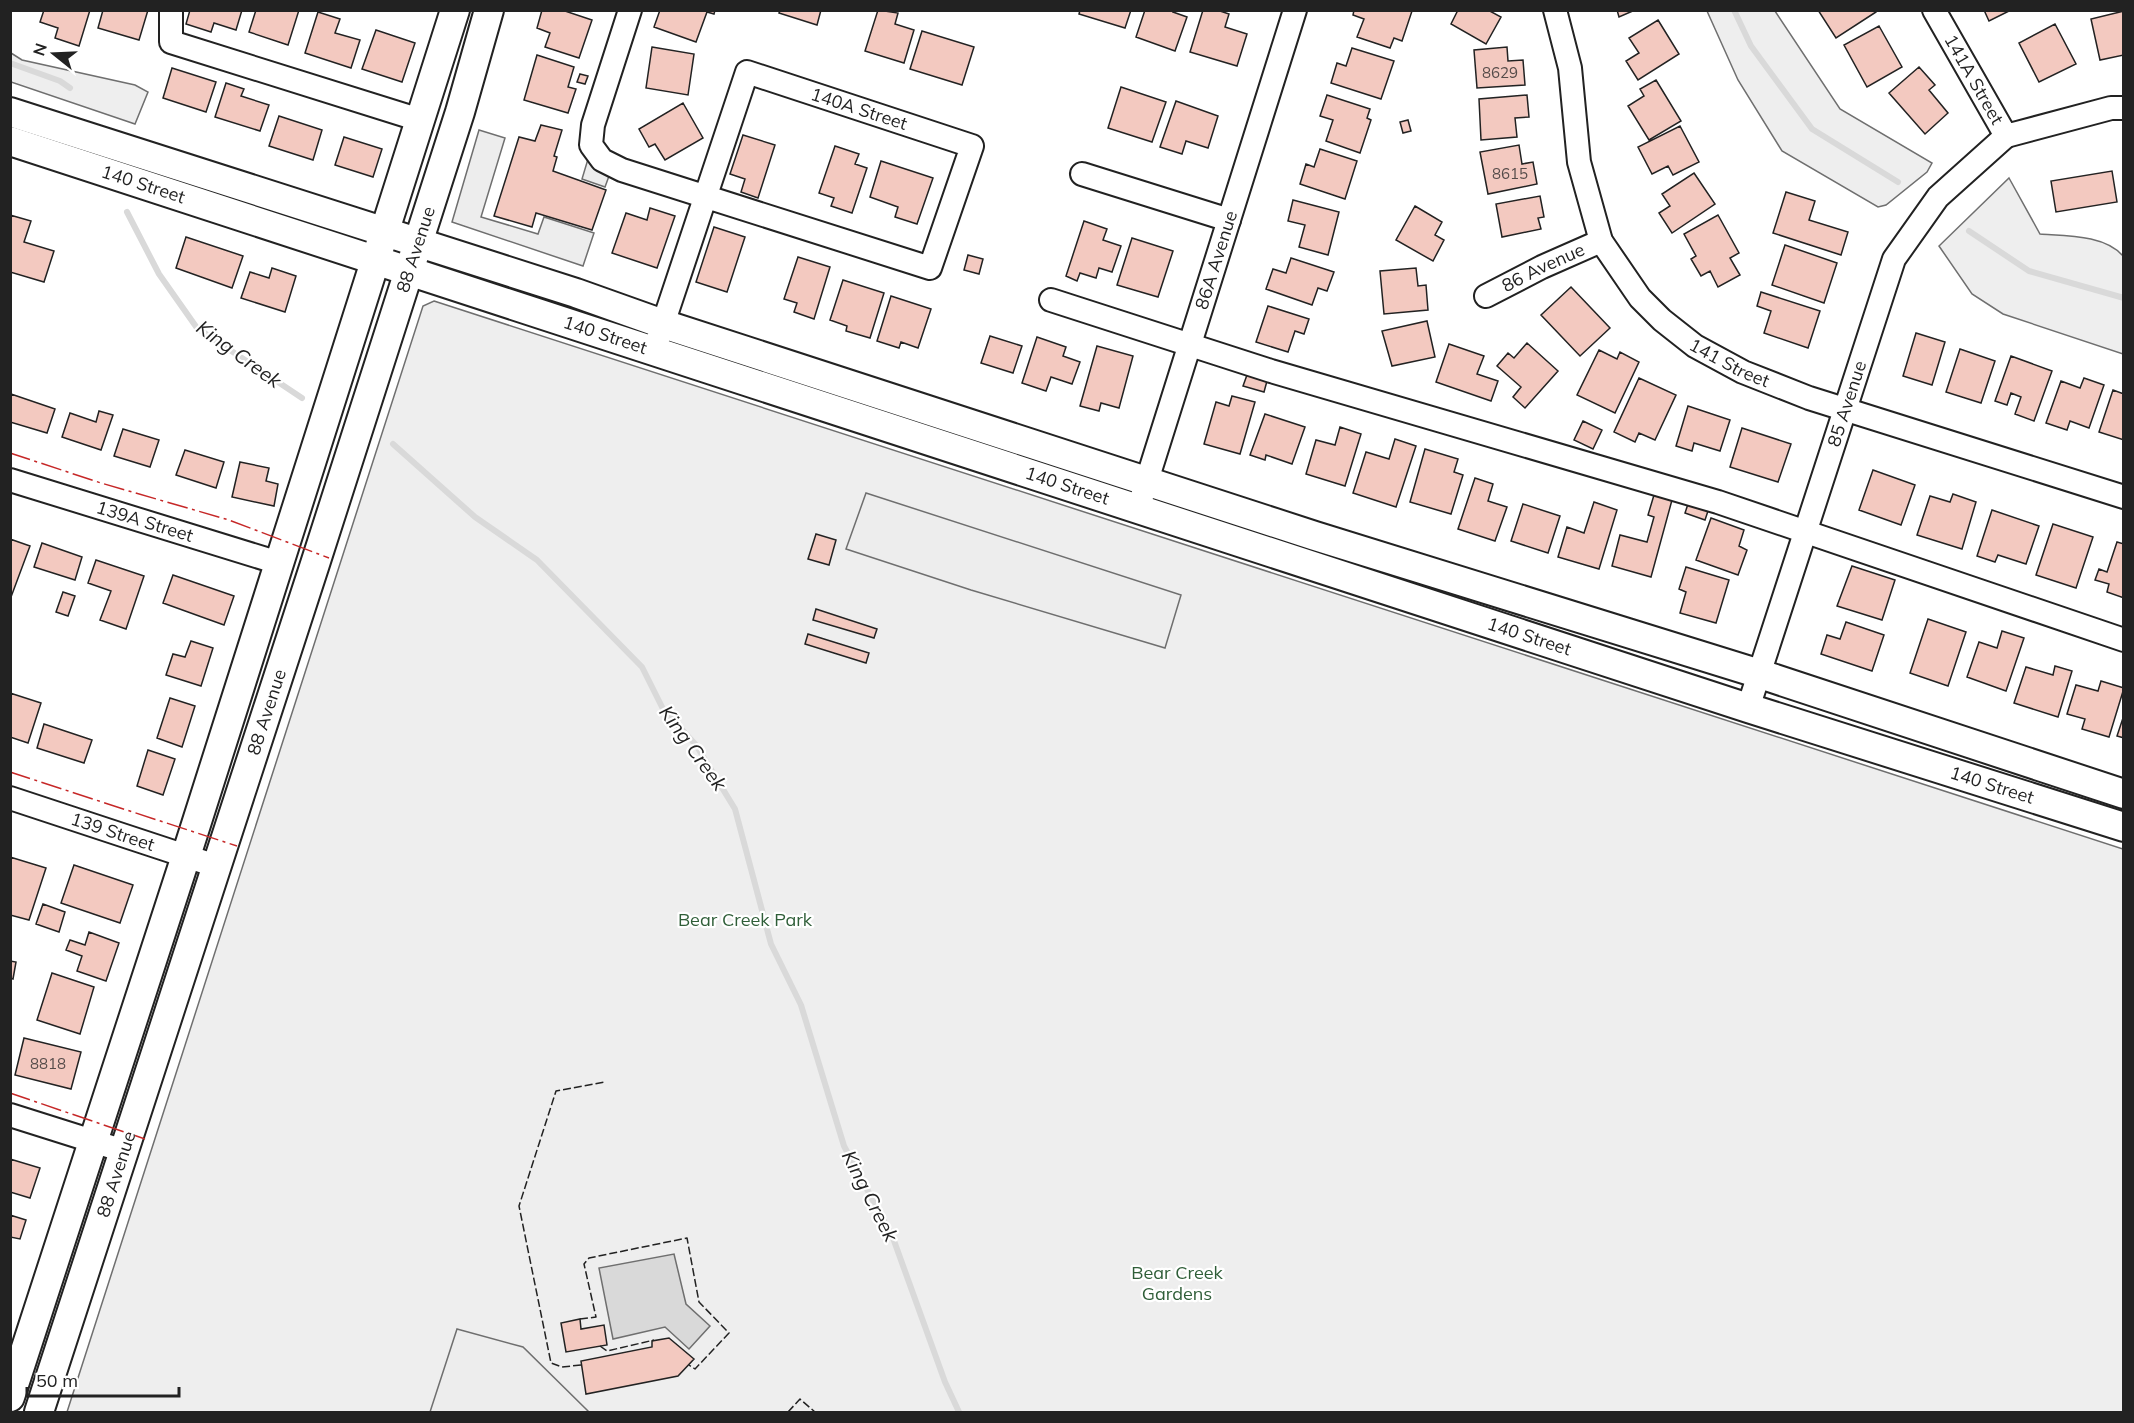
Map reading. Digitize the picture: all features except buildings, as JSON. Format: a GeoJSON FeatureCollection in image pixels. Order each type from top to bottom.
{"type":"FeatureCollection","features":[{"type":"Feature","properties":{"kind":"main road","name":"88 Avenue"},"geometry":{"type":"LineString","coordinates":[[10,1396],[186,856],[455,10]]}},
{"type":"Feature","properties":{"kind":"main road","name":"88 Avenue"},"geometry":{"type":"LineString","coordinates":[[39,1413],[312,576],[460,112],[489,10]]}},
{"type":"Feature","properties":{"kind":"main road","name":"140 Street"},"geometry":{"type":"LineString","coordinates":[[10,112],[576,293],[663,324],[1327,540],[1760,674],[2124,795]]}},
{"type":"Feature","properties":{"kind":"main road","name":"140 Street"},"geometry":{"type":"LineString","coordinates":[[10,141],[1748,708],[2124,827]]}},
{"type":"Feature","properties":{"kind":"street"},"geometry":{"type":"LineString","coordinates":[[171,10],[171,42],[420,120]]}},
{"type":"Feature","properties":{"kind":"street"},"geometry":{"type":"LineString","coordinates":[[630,10],[593,125],[591,145],[602,160],[622,170],[705,195],[654,352]]}},
{"type":"Feature","properties":{"kind":"street","name":"86A Avenue"},"geometry":{"type":"LineString","coordinates":[[1138,509],[1295,10]]}},
{"type":"Feature","properties":{"kind":"street","name":"141 Street"},"geometry":{"type":"LineString","coordinates":[[1555,10],[1570,68],[1579,162],[1601,241],[1640,298],[1662,320],[1695,346],[1743,372],[1846,411],[2124,497]]}},
{"type":"Feature","properties":{"kind":"street","name":"141A Street"},"geometry":{"type":"LineString","coordinates":[[1934,10],[2006,136],[2111,108],[2124,108]]}},
{"type":"Feature","properties":{"kind":"street","name":"140A Street"},"geometry":{"type":"LineString","coordinates":[[747,72],[972,146],[930,268],[705,195],[747,72]]}},
{"type":"Feature","properties":{"kind":"street","name":"85 Avenue"},"geometry":{"type":"LineString","coordinates":[[1748,708],[1894,259],[1938,197],[2006,136]]}},
{"type":"Feature","properties":{"kind":"street"},"geometry":{"type":"LineString","coordinates":[[1082,174],[1229,220]]}},
{"type":"Feature","properties":{"kind":"street","name":"86 Avenue"},"geometry":{"type":"LineString","coordinates":[[1486,296],[1542,267],[1601,241]]}},
{"type":"Feature","properties":{"kind":"street"},"geometry":{"type":"LineString","coordinates":[[1051,300],[1270,371],[1706,499],[2124,640]]}},
{"type":"Feature","properties":{"kind":"street","name":"139A Street"},"geometry":{"type":"LineString","coordinates":[[10,480],[279,563]]}},
{"type":"Feature","properties":{"kind":"street","name":"139 Street"},"geometry":{"type":"LineString","coordinates":[[10,798],[216,866]]}},
{"type":"Feature","properties":{"kind":"street"},"geometry":{"type":"LineString","coordinates":[[10,1115],[124,1151]]}},
{"type":"Feature","properties":{"kind":"green space"},"geometry":{"type":"Polygon","coordinates":[[[1707,11],[1775,11],[1840,109],[1932,163],[1927,172],[1886,205],[1878,207],[1782,151],[1738,80],[1707,11]]]}},
{"type":"Feature","properties":{"kind":"green space"},"geometry":{"type":"Polygon","coordinates":[[[11,53],[22,60],[135,85],[148,92],[135,124],[11,82],[11,53]]]}},
{"type":"Feature","properties":{"kind":"green space"},"geometry":{"type":"Polygon","coordinates":[[[2009,178],[2040,234],[2096,240],[2115,249],[2123,256],[2123,354],[2003,314],[1972,294],[1939,246],[2009,178]]]}},
{"type":"Feature","properties":{"kind":"green space","name":"Bear Creek Park"},"geometry":{"type":"Polygon","coordinates":[[[434,301],[2123,849],[2123,1412],[67,1412],[423,306],[434,301]]]}},
{"type":"Feature","properties":{"kind":"shaded area"},"geometry":{"type":"Polygon","coordinates":[[[479,130],[505,138],[481,217],[538,234],[544,217],[594,233],[583,266],[452,222],[479,130]]]}},
{"type":"Feature","properties":{"kind":"shaded area"},"geometry":{"type":"Polygon","coordinates":[[[588,159],[609,176],[605,187],[582,179],[588,159]]]}},
{"type":"Feature","properties":{"kind":"shaded area"},"geometry":{"type":"Polygon","coordinates":[[[866,493],[1181,595],[1165,648],[971,590],[846,549],[866,493]]]}},
{"type":"Feature","properties":{"kind":"shaded area"},"geometry":{"type":"Polygon","coordinates":[[[674,1254],[686,1304],[710,1326],[689,1349],[665,1327],[613,1339],[599,1268],[674,1254]]]}},
{"type":"Feature","properties":{"kind":"shaded area"},"geometry":{"type":"Polygon","coordinates":[[[457,1329],[523,1347],[589,1412],[430,1412],[457,1329]]]}},
{"type":"Feature","properties":{"kind":"waterway"},"geometry":{"type":"LineString","coordinates":[[1734,10],[1751,46],[1812,129],[1898,182]]}},
{"type":"Feature","properties":{"kind":"waterway","name":"King Creek"},"geometry":{"type":"LineString","coordinates":[[10,63],[60,81],[70,88]]}},
{"type":"Feature","properties":{"kind":"waterway","name":"King Creek"},"geometry":{"type":"LineString","coordinates":[[127,212],[159,274],[197,328],[302,398]]}},
{"type":"Feature","properties":{"kind":"waterway"},"geometry":{"type":"LineString","coordinates":[[1969,231],[2029,271],[2124,298]]}},
{"type":"Feature","properties":{"kind":"waterway","name":"King Creek"},"geometry":{"type":"LineString","coordinates":[[393,444],[475,517],[537,560],[642,667],[663,709],[696,745],[735,809],[771,944],[801,1005],[844,1146],[893,1238],[945,1382],[959,1412]]}},
{"type":"Feature","properties":{"kind":"fence"},"geometry":{"type":"LineString","coordinates":[[581,1365],[562,1367],[551,1363],[519,1206],[556,1091],[605,1082]]}},
{"type":"Feature","properties":{"kind":"fence"},"geometry":{"type":"LineString","coordinates":[[580,1319],[596,1317],[584,1264],[589,1258],[687,1238],[699,1302],[729,1333],[695,1369],[689,1365]]}},
{"type":"Feature","properties":{"kind":"fence"},"geometry":{"type":"LineString","coordinates":[[600,1346],[607,1351],[654,1340]]}},
{"type":"Feature","properties":{"kind":"fence"},"geometry":{"type":"LineString","coordinates":[[788,1412],[800,1399],[815,1412]]}},
{"type":"Feature","properties":{"kind":"power"},"geometry":{"type":"LineString","coordinates":[[10,453],[101,483],[229,520],[329,558]]}},
{"type":"Feature","properties":{"kind":"power"},"geometry":{"type":"LineString","coordinates":[[10,772],[237,846]]}},
{"type":"Feature","properties":{"kind":"power"},"geometry":{"type":"LineString","coordinates":[[10,1093],[145,1139]]}},
{"type":"Feature","properties":{"kind":"park label","name":"Bear Creek Gardens"},"geometry":{"type":"Point","coordinates":[1177,1283]}}]}
